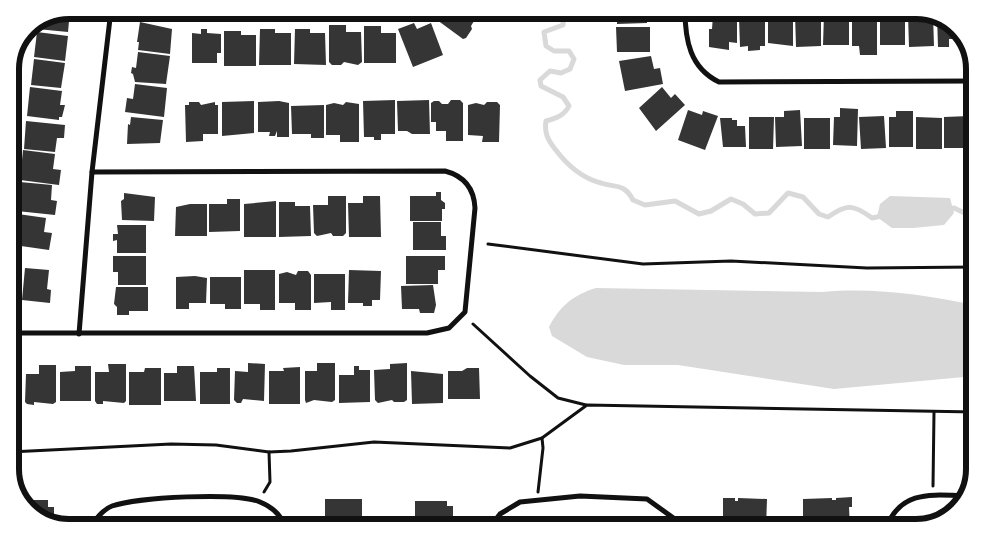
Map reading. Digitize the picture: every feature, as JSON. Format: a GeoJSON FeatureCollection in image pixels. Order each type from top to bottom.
{"type":"FeatureCollection","features":[{"type":"Feature","properties":{"kind":"street"},"geometry":{"type":"LineString","coordinates":[[79,334],[92,172],[110,19]]}},
{"type":"Feature","properties":{"kind":"street"},"geometry":{"type":"LineString","coordinates":[[685,19],[685,32],[696,65],[707,76],[719,82],[966,81]]}},
{"type":"Feature","properties":{"kind":"street"},"geometry":{"type":"LineString","coordinates":[[19,333],[427,333],[440,331],[458,321],[465,312],[475,208],[474,196],[467,183],[457,174],[445,171],[92,172]]}},
{"type":"Feature","properties":{"kind":"street"},"geometry":{"type":"LineString","coordinates":[[890,519],[899,506],[912,498],[933,495],[959,496]]}},
{"type":"Feature","properties":{"kind":"street"},"geometry":{"type":"LineString","coordinates":[[496,519],[500,514],[520,502],[580,496],[647,498],[675,519]]}},
{"type":"Feature","properties":{"kind":"street"},"geometry":{"type":"LineString","coordinates":[[97,519],[109,507],[145,498],[241,497],[258,501],[273,508],[282,519]]}},
{"type":"Feature","properties":{"kind":"path"},"geometry":{"type":"LineString","coordinates":[[488,244],[643,264],[731,261],[867,268],[966,267]]}},
{"type":"Feature","properties":{"kind":"path"},"geometry":{"type":"LineString","coordinates":[[473,324],[530,376],[558,398],[587,405],[966,412]]}},
{"type":"Feature","properties":{"kind":"path"},"geometry":{"type":"LineString","coordinates":[[19,452],[171,444],[216,445],[269,452],[374,442],[414,442],[450,446],[510,448],[542,438],[587,405]]}},
{"type":"Feature","properties":{"kind":"path"},"geometry":{"type":"LineString","coordinates":[[933,495],[934,412]]}},
{"type":"Feature","properties":{"kind":"path"},"geometry":{"type":"LineString","coordinates":[[537,500],[543,448],[542,438]]}},
{"type":"Feature","properties":{"kind":"path"},"geometry":{"type":"LineString","coordinates":[[258,501],[270,482],[269,452]]}},
{"type":"Feature","properties":{"kind":"shaded area"},"geometry":{"type":"Polygon","coordinates":[[[890,196],[950,198],[954,213],[944,225],[892,228],[877,217],[880,204],[890,196]]]}},
{"type":"Feature","properties":{"kind":"shaded area"},"geometry":{"type":"Polygon","coordinates":[[[596,288],[823,292],[880,291],[919,295],[966,303],[966,377],[834,389],[678,365],[624,365],[587,357],[552,336],[549,327],[558,313],[568,302],[580,294],[596,288]]]}},
{"type":"Feature","properties":{"kind":"building"},"geometry":{"type":"Polygon","coordinates":[[[69,19],[68,32],[38,29],[44,25],[59,20],[69,19]]]}},
{"type":"Feature","properties":{"kind":"building"},"geometry":{"type":"Polygon","coordinates":[[[436,19],[477,19],[471,26],[472,29],[466,38],[463,39],[436,19]]]}},
{"type":"Feature","properties":{"kind":"building"},"geometry":{"type":"Polygon","coordinates":[[[617,19],[647,19],[647,23],[617,24],[617,19]]]}},
{"type":"Feature","properties":{"kind":"building"},"geometry":{"type":"Polygon","coordinates":[[[713,19],[737,19],[737,43],[729,42],[729,50],[709,47],[709,29],[712,29],[713,19]]]}},
{"type":"Feature","properties":{"kind":"building"},"geometry":{"type":"Polygon","coordinates":[[[739,19],[765,19],[765,46],[760,46],[760,50],[748,51],[748,46],[740,47],[739,19]]]}},
{"type":"Feature","properties":{"kind":"building"},"geometry":{"type":"Polygon","coordinates":[[[768,19],[793,19],[793,46],[768,43],[768,19]]]}},
{"type":"Feature","properties":{"kind":"building"},"geometry":{"type":"Polygon","coordinates":[[[795,19],[821,19],[821,46],[796,47],[795,19]]]}},
{"type":"Feature","properties":{"kind":"building"},"geometry":{"type":"Polygon","coordinates":[[[824,19],[849,19],[849,45],[823,45],[824,19]]]}},
{"type":"Feature","properties":{"kind":"building"},"geometry":{"type":"Polygon","coordinates":[[[852,19],[877,19],[877,55],[860,55],[859,46],[852,46],[852,19]]]}},
{"type":"Feature","properties":{"kind":"building"},"geometry":{"type":"Polygon","coordinates":[[[880,19],[905,19],[905,45],[880,45],[880,19]]]}},
{"type":"Feature","properties":{"kind":"building"},"geometry":{"type":"Polygon","coordinates":[[[908,19],[923,19],[933,22],[934,46],[909,47],[908,19]]]}},
{"type":"Feature","properties":{"kind":"building"},"geometry":{"type":"Polygon","coordinates":[[[140,22],[172,29],[170,54],[138,50],[139,42],[137,42],[140,22]]]}},
{"type":"Feature","properties":{"kind":"building"},"geometry":{"type":"Polygon","coordinates":[[[414,23],[417,29],[431,23],[443,55],[413,67],[398,29],[414,23]]]}},
{"type":"Feature","properties":{"kind":"building"},"geometry":{"type":"Polygon","coordinates":[[[937,24],[949,31],[956,39],[949,39],[949,47],[938,47],[937,24]]]}},
{"type":"Feature","properties":{"kind":"building"},"geometry":{"type":"Polygon","coordinates":[[[329,25],[346,25],[346,32],[361,32],[362,62],[358,65],[344,62],[341,65],[332,65],[329,62],[329,25]]]}},
{"type":"Feature","properties":{"kind":"building"},"geometry":{"type":"Polygon","coordinates":[[[364,26],[381,26],[381,33],[396,33],[396,63],[364,63],[364,26]]]}},
{"type":"Feature","properties":{"kind":"building"},"geometry":{"type":"Polygon","coordinates":[[[616,27],[650,27],[650,52],[617,52],[616,27]]]}},
{"type":"Feature","properties":{"kind":"building"},"geometry":{"type":"Polygon","coordinates":[[[201,29],[207,29],[207,33],[221,34],[221,53],[217,53],[217,63],[192,63],[192,33],[201,34],[201,29]]]}},
{"type":"Feature","properties":{"kind":"building"},"geometry":{"type":"Polygon","coordinates":[[[260,29],[275,29],[275,33],[291,33],[291,65],[259,65],[260,29]]]}},
{"type":"Feature","properties":{"kind":"building"},"geometry":{"type":"Polygon","coordinates":[[[295,29],[310,29],[310,33],[325,33],[326,65],[294,64],[295,29]]]}},
{"type":"Feature","properties":{"kind":"building"},"geometry":{"type":"Polygon","coordinates":[[[224,31],[241,31],[241,35],[256,35],[256,66],[224,66],[224,31]]]}},
{"type":"Feature","properties":{"kind":"building"},"geometry":{"type":"Polygon","coordinates":[[[37,32],[68,36],[65,61],[34,57],[37,32]]]}},
{"type":"Feature","properties":{"kind":"building"},"geometry":{"type":"Polygon","coordinates":[[[138,52],[170,56],[166,84],[135,82],[131,73],[132,67],[136,68],[138,52]]]}},
{"type":"Feature","properties":{"kind":"building"},"geometry":{"type":"Polygon","coordinates":[[[651,56],[654,69],[660,68],[663,84],[625,91],[619,61],[651,56]]]}},
{"type":"Feature","properties":{"kind":"building"},"geometry":{"type":"Polygon","coordinates":[[[34,59],[65,63],[61,88],[31,85],[34,59]]]}},
{"type":"Feature","properties":{"kind":"building"},"geometry":{"type":"Polygon","coordinates":[[[135,84],[167,88],[164,117],[125,112],[127,98],[133,99],[135,84]]]}},
{"type":"Feature","properties":{"kind":"building"},"geometry":{"type":"Polygon","coordinates":[[[30,87],[62,91],[60,105],[65,105],[62,117],[59,117],[59,120],[27,116],[30,87]]]}},
{"type":"Feature","properties":{"kind":"building"},"geometry":{"type":"Polygon","coordinates":[[[662,87],[671,98],[675,94],[685,105],[656,131],[639,108],[662,87]]]}},
{"type":"Feature","properties":{"kind":"building"},"geometry":{"type":"Polygon","coordinates":[[[395,100],[395,134],[381,134],[381,140],[374,140],[374,137],[364,137],[363,101],[395,100]]]}},
{"type":"Feature","properties":{"kind":"building"},"geometry":{"type":"Polygon","coordinates":[[[429,100],[430,134],[412,134],[407,131],[398,131],[397,101],[429,100]]]}},
{"type":"Feature","properties":{"kind":"building"},"geometry":{"type":"Polygon","coordinates":[[[451,100],[460,100],[463,103],[463,141],[446,141],[446,131],[436,131],[436,122],[431,122],[431,103],[439,101],[442,104],[448,104],[451,100]]]}},
{"type":"Feature","properties":{"kind":"building"},"geometry":{"type":"Polygon","coordinates":[[[254,101],[254,133],[222,136],[222,102],[254,101]]]}},
{"type":"Feature","properties":{"kind":"building"},"geometry":{"type":"Polygon","coordinates":[[[279,101],[289,103],[289,137],[277,137],[277,131],[275,136],[269,136],[270,132],[258,132],[258,102],[279,101]]]}},
{"type":"Feature","properties":{"kind":"building"},"geometry":{"type":"Polygon","coordinates":[[[189,102],[199,102],[201,105],[215,102],[215,105],[218,105],[218,134],[203,134],[203,141],[186,142],[185,105],[189,105],[189,102]]]}},
{"type":"Feature","properties":{"kind":"building"},"geometry":{"type":"Polygon","coordinates":[[[346,102],[359,104],[359,142],[340,142],[340,135],[326,135],[326,105],[334,103],[343,105],[346,102]]]}},
{"type":"Feature","properties":{"kind":"building"},"geometry":{"type":"Polygon","coordinates":[[[487,102],[497,102],[500,105],[499,142],[482,142],[483,136],[468,135],[468,105],[476,103],[484,105],[487,102]]]}},
{"type":"Feature","properties":{"kind":"building"},"geometry":{"type":"Polygon","coordinates":[[[324,105],[324,138],[311,138],[311,134],[292,134],[291,106],[324,105]]]}},
{"type":"Feature","properties":{"kind":"building"},"geometry":{"type":"Polygon","coordinates":[[[840,108],[858,109],[857,146],[833,145],[834,117],[840,117],[840,108]]]}},
{"type":"Feature","properties":{"kind":"building"},"geometry":{"type":"Polygon","coordinates":[[[688,110],[702,115],[703,111],[718,116],[705,150],[678,140],[688,110]]]}},
{"type":"Feature","properties":{"kind":"building"},"geometry":{"type":"Polygon","coordinates":[[[800,110],[802,146],[776,147],[775,117],[784,117],[784,111],[800,110]]]}},
{"type":"Feature","properties":{"kind":"building"},"geometry":{"type":"Polygon","coordinates":[[[896,111],[913,111],[913,147],[889,147],[889,117],[896,117],[896,111]]]}},
{"type":"Feature","properties":{"kind":"building"},"geometry":{"type":"Polygon","coordinates":[[[884,116],[886,148],[861,149],[859,117],[884,116]]]}},
{"type":"Feature","properties":{"kind":"building"},"geometry":{"type":"Polygon","coordinates":[[[966,116],[966,148],[944,148],[944,117],[966,116]]]}},
{"type":"Feature","properties":{"kind":"building"},"geometry":{"type":"Polygon","coordinates":[[[131,117],[163,120],[160,143],[127,144],[128,124],[130,125],[131,117]]]}},
{"type":"Feature","properties":{"kind":"building"},"geometry":{"type":"Polygon","coordinates":[[[749,117],[774,117],[773,149],[749,149],[749,117]]]}},
{"type":"Feature","properties":{"kind":"building"},"geometry":{"type":"Polygon","coordinates":[[[916,117],[942,118],[942,149],[916,149],[916,117]]]}},
{"type":"Feature","properties":{"kind":"building"},"geometry":{"type":"Polygon","coordinates":[[[720,118],[732,118],[732,120],[737,120],[737,126],[745,126],[746,147],[723,147],[720,118]]]}},
{"type":"Feature","properties":{"kind":"building"},"geometry":{"type":"Polygon","coordinates":[[[804,118],[830,118],[830,149],[804,149],[804,118]]]}},
{"type":"Feature","properties":{"kind":"building"},"geometry":{"type":"Polygon","coordinates":[[[26,121],[65,125],[64,138],[57,138],[55,152],[24,149],[26,121]]]}},
{"type":"Feature","properties":{"kind":"building"},"geometry":{"type":"Polygon","coordinates":[[[23,150],[55,154],[53,169],[61,170],[59,185],[20,180],[23,150]]]}},
{"type":"Feature","properties":{"kind":"building"},"geometry":{"type":"Polygon","coordinates":[[[20,182],[52,185],[51,200],[57,201],[55,215],[19,211],[20,182]]]}},
{"type":"Feature","properties":{"kind":"building"},"geometry":{"type":"Polygon","coordinates":[[[436,192],[441,192],[441,200],[445,203],[445,209],[442,209],[442,221],[410,221],[410,196],[436,196],[436,192]]]}},
{"type":"Feature","properties":{"kind":"building"},"geometry":{"type":"Polygon","coordinates":[[[124,193],[155,197],[154,221],[122,220],[121,201],[124,199],[124,193]]]}},
{"type":"Feature","properties":{"kind":"building"},"geometry":{"type":"Polygon","coordinates":[[[328,196],[346,196],[346,233],[343,236],[333,236],[331,233],[317,236],[314,233],[313,205],[328,205],[328,196]]]}},
{"type":"Feature","properties":{"kind":"building"},"geometry":{"type":"Polygon","coordinates":[[[363,196],[380,196],[381,237],[349,237],[348,203],[363,203],[363,196]]]}},
{"type":"Feature","properties":{"kind":"building"},"geometry":{"type":"Polygon","coordinates":[[[227,199],[240,199],[240,231],[209,232],[209,204],[227,204],[227,199]]]}},
{"type":"Feature","properties":{"kind":"building"},"geometry":{"type":"Polygon","coordinates":[[[276,201],[276,237],[244,237],[244,204],[276,201]]]}},
{"type":"Feature","properties":{"kind":"building"},"geometry":{"type":"Polygon","coordinates":[[[279,202],[295,202],[295,206],[310,206],[311,236],[279,237],[279,202]]]}},
{"type":"Feature","properties":{"kind":"building"},"geometry":{"type":"Polygon","coordinates":[[[190,204],[207,204],[207,236],[175,236],[176,207],[190,204]]]}},
{"type":"Feature","properties":{"kind":"building"},"geometry":{"type":"Polygon","coordinates":[[[19,214],[46,218],[44,232],[52,233],[49,250],[19,246],[19,214]]]}},
{"type":"Feature","properties":{"kind":"building"},"geometry":{"type":"Polygon","coordinates":[[[413,222],[441,222],[441,236],[446,236],[446,250],[413,250],[413,222]]]}},
{"type":"Feature","properties":{"kind":"building"},"geometry":{"type":"Polygon","coordinates":[[[117,225],[146,225],[146,253],[117,253],[117,240],[113,241],[113,234],[118,234],[117,225]]]}},
{"type":"Feature","properties":{"kind":"building"},"geometry":{"type":"Polygon","coordinates":[[[113,256],[146,256],[146,285],[118,285],[118,272],[113,272],[113,256]]]}},
{"type":"Feature","properties":{"kind":"building"},"geometry":{"type":"Polygon","coordinates":[[[406,256],[445,256],[445,270],[438,270],[438,284],[406,284],[406,256]]]}},
{"type":"Feature","properties":{"kind":"building"},"geometry":{"type":"Polygon","coordinates":[[[25,268],[49,270],[47,289],[51,290],[50,303],[22,300],[25,268]]]}},
{"type":"Feature","properties":{"kind":"building"},"geometry":{"type":"Polygon","coordinates":[[[244,270],[275,270],[275,310],[260,310],[260,304],[244,304],[244,270]]]}},
{"type":"Feature","properties":{"kind":"building"},"geometry":{"type":"Polygon","coordinates":[[[349,270],[381,271],[380,300],[372,300],[372,306],[363,306],[363,303],[348,303],[349,270]]]}},
{"type":"Feature","properties":{"kind":"building"},"geometry":{"type":"Polygon","coordinates":[[[298,271],[308,271],[311,275],[311,310],[295,310],[295,303],[279,303],[279,274],[287,272],[296,275],[298,271]]]}},
{"type":"Feature","properties":{"kind":"building"},"geometry":{"type":"Polygon","coordinates":[[[314,274],[345,274],[345,310],[331,310],[331,302],[314,303],[314,274]]]}},
{"type":"Feature","properties":{"kind":"building"},"geometry":{"type":"Polygon","coordinates":[[[19,275],[21,275],[19,294],[19,275]]]}},
{"type":"Feature","properties":{"kind":"building"},"geometry":{"type":"Polygon","coordinates":[[[195,276],[207,278],[206,303],[189,303],[189,309],[176,309],[176,277],[195,276]]]}},
{"type":"Feature","properties":{"kind":"building"},"geometry":{"type":"Polygon","coordinates":[[[210,277],[241,277],[241,309],[225,309],[225,304],[210,304],[210,277]]]}},
{"type":"Feature","properties":{"kind":"building"},"geometry":{"type":"Polygon","coordinates":[[[433,285],[436,305],[434,313],[420,313],[419,309],[402,309],[401,286],[433,285]]]}},
{"type":"Feature","properties":{"kind":"building"},"geometry":{"type":"Polygon","coordinates":[[[116,287],[148,287],[148,311],[129,311],[129,315],[117,315],[117,307],[114,304],[116,287]]]}},
{"type":"Feature","properties":{"kind":"building"},"geometry":{"type":"Polygon","coordinates":[[[248,363],[265,364],[264,401],[243,399],[241,403],[237,403],[234,400],[235,371],[248,372],[248,363]]]}},
{"type":"Feature","properties":{"kind":"building"},"geometry":{"type":"Polygon","coordinates":[[[317,363],[335,363],[335,400],[332,402],[314,400],[306,403],[305,371],[317,371],[317,363]]]}},
{"type":"Feature","properties":{"kind":"building"},"geometry":{"type":"Polygon","coordinates":[[[407,363],[407,400],[404,402],[394,402],[392,400],[378,403],[375,400],[374,370],[390,369],[390,364],[407,363]]]}},
{"type":"Feature","properties":{"kind":"building"},"geometry":{"type":"Polygon","coordinates":[[[108,364],[126,364],[126,401],[124,403],[103,401],[103,404],[97,404],[95,401],[95,372],[109,372],[108,364]]]}},
{"type":"Feature","properties":{"kind":"building"},"geometry":{"type":"Polygon","coordinates":[[[39,365],[56,365],[56,402],[53,404],[34,402],[34,405],[25,402],[26,374],[39,374],[39,365]]]}},
{"type":"Feature","properties":{"kind":"building"},"geometry":{"type":"Polygon","coordinates":[[[75,366],[91,366],[91,401],[60,401],[60,372],[75,371],[75,366]]]}},
{"type":"Feature","properties":{"kind":"building"},"geometry":{"type":"Polygon","coordinates":[[[177,366],[194,366],[196,401],[164,401],[164,373],[177,373],[177,366]]]}},
{"type":"Feature","properties":{"kind":"building"},"geometry":{"type":"Polygon","coordinates":[[[354,366],[359,366],[359,370],[370,370],[370,402],[339,403],[339,375],[354,375],[354,366]]]}},
{"type":"Feature","properties":{"kind":"building"},"geometry":{"type":"Polygon","coordinates":[[[300,367],[300,404],[269,404],[269,371],[284,371],[283,368],[300,367]]]}},
{"type":"Feature","properties":{"kind":"building"},"geometry":{"type":"Polygon","coordinates":[[[145,368],[161,368],[161,405],[129,405],[129,372],[144,372],[145,368]]]}},
{"type":"Feature","properties":{"kind":"building"},"geometry":{"type":"Polygon","coordinates":[[[217,368],[230,368],[230,404],[200,404],[200,372],[217,372],[217,368]]]}},
{"type":"Feature","properties":{"kind":"building"},"geometry":{"type":"Polygon","coordinates":[[[467,368],[479,368],[480,399],[448,399],[448,371],[462,371],[467,368]]]}},
{"type":"Feature","properties":{"kind":"building"},"geometry":{"type":"Polygon","coordinates":[[[19,370],[21,370],[21,402],[19,402],[19,370]]]}},
{"type":"Feature","properties":{"kind":"building"},"geometry":{"type":"Polygon","coordinates":[[[411,371],[443,374],[443,403],[412,404],[411,371]]]}},
{"type":"Feature","properties":{"kind":"building"},"geometry":{"type":"Polygon","coordinates":[[[852,497],[852,507],[849,507],[850,519],[803,519],[803,499],[832,498],[832,500],[836,500],[836,498],[852,497]]]}},
{"type":"Feature","properties":{"kind":"building"},"geometry":{"type":"Polygon","coordinates":[[[723,498],[735,498],[735,501],[738,501],[738,498],[767,499],[766,519],[723,519],[723,498]]]}},
{"type":"Feature","properties":{"kind":"building"},"geometry":{"type":"Polygon","coordinates":[[[325,499],[362,499],[362,519],[325,519],[325,499]]]}},
{"type":"Feature","properties":{"kind":"building"},"geometry":{"type":"Polygon","coordinates":[[[29,500],[48,500],[48,507],[54,507],[54,517],[41,511],[29,500]]]}},
{"type":"Feature","properties":{"kind":"building"},"geometry":{"type":"Polygon","coordinates":[[[415,501],[447,501],[447,506],[453,506],[453,519],[415,519],[415,501]]]}},
{"type":"Feature","properties":{"kind":"waterway"},"geometry":{"type":"LineString","coordinates":[[563,19],[563,25],[544,32],[546,46],[554,51],[569,51],[574,59],[570,69],[561,73],[550,71],[540,80],[541,86],[563,97],[569,106],[556,118],[546,121],[546,133],[550,143],[560,155],[587,178],[623,188],[633,200],[645,205],[675,201],[699,214],[711,211],[731,199],[743,204],[755,214],[769,213],[788,193],[803,197],[819,214],[828,217],[850,207],[860,210],[872,218],[882,216]]}},
{"type":"Feature","properties":{"kind":"waterway"},"geometry":{"type":"LineString","coordinates":[[947,209],[954,208],[966,214]]}}]}
